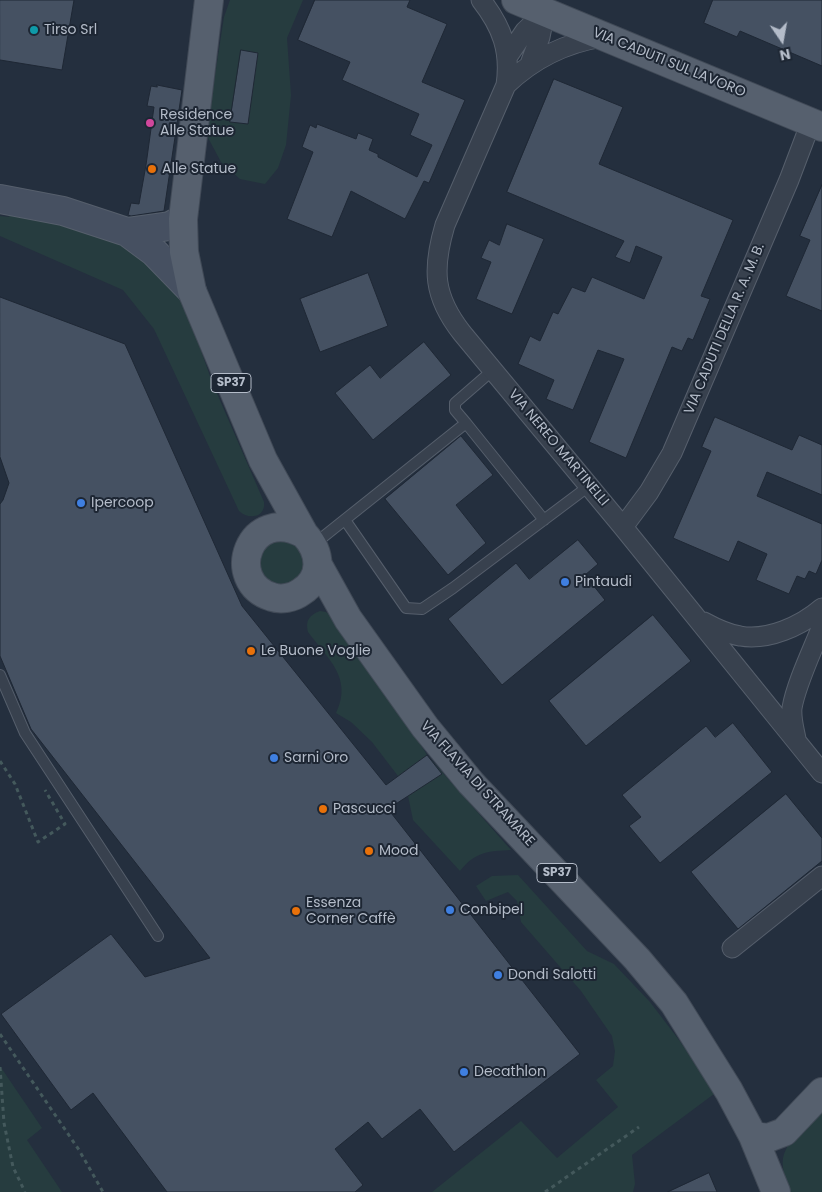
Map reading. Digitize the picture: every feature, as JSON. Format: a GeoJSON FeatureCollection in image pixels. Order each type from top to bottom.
{"type":"FeatureCollection","features":[{"type":"Feature","properties":{"kind":"main road","name":"VIA FLAVIA DI STRAMARE"},"geometry":{"type":"LineString","coordinates":[[209,0],[183,219],[184,252],[192,291],[271,476],[312,548],[348,619],[425,727],[471,782],[637,959],[674,1003],[730,1091],[753,1136],[776,1192]]}},
{"type":"Feature","properties":{"kind":"main road","name":"VIA FLAVIA DI STRAMARE"},"geometry":{"type":"LineString","coordinates":[[202,60],[221,0]]}},
{"type":"Feature","properties":{"kind":"main road","name":"VIA CADUTI SUL LAVORO"},"geometry":{"type":"LineString","coordinates":[[516,0],[816,124]]}},
{"type":"Feature","properties":{"kind":"main road"},"geometry":{"type":"LineString","coordinates":[[0,199],[63,211],[127,232],[154,252],[192,291]]}},
{"type":"Feature","properties":{"kind":"main road"},"geometry":{"type":"LineString","coordinates":[[127,232],[170,226],[183,219]]}},
{"type":"Feature","properties":{"kind":"main road","name":"VIA FLAVIA DI STRAMARE"},"geometry":{"type":"LineString","coordinates":[[271,476],[276,506],[274,518],[270,528],[252,542],[247,554],[246,565],[249,577],[264,594],[283,598],[300,594],[322,601],[348,619]]}},
{"type":"Feature","properties":{"kind":"main road"},"geometry":{"type":"LineString","coordinates":[[270,528],[282,526],[294,528],[312,548],[315,576],[309,586],[300,594]]}},
{"type":"Feature","properties":{"kind":"main road"},"geometry":{"type":"LineString","coordinates":[[753,1136],[768,1138],[784,1132],[822,1092]]}},
{"type":"Feature","properties":{"kind":"street","name":"VIA NEREO MARTINELLI"},"geometry":{"type":"LineString","coordinates":[[481,0],[501,32],[508,56],[506,85],[445,225],[438,249],[436,266],[440,292],[451,319],[822,772]]}},
{"type":"Feature","properties":{"kind":"street","name":"VIA NEREO MARTINELLI"},"geometry":{"type":"LineString","coordinates":[[530,64],[540,37],[545,12]]}},
{"type":"Feature","properties":{"kind":"street"},"geometry":{"type":"LineString","coordinates":[[508,56],[525,31],[545,12]]}},
{"type":"Feature","properties":{"kind":"street","name":"VIA NEREO MARTINELLI"},"geometry":{"type":"LineString","coordinates":[[506,85],[541,57],[565,46],[604,37]]}},
{"type":"Feature","properties":{"kind":"street","name":"VIA CADUTI DELLA R. A. M. B."},"geometry":{"type":"LineString","coordinates":[[623,527],[649,492],[672,453],[788,180],[816,124]]}},
{"type":"Feature","properties":{"kind":"street"},"geometry":{"type":"LineString","coordinates":[[697,618],[718,630],[741,636],[767,635],[796,626],[822,608]]}},
{"type":"Feature","properties":{"kind":"street"},"geometry":{"type":"LineString","coordinates":[[796,740],[792,722],[792,707],[822,626]]}},
{"type":"Feature","properties":{"kind":"street"},"geometry":{"type":"LineString","coordinates":[[732,948],[822,876]]}},
{"type":"Feature","properties":{"kind":"lane"},"geometry":{"type":"LineString","coordinates":[[493,370],[455,403],[455,410],[544,520]]}},
{"type":"Feature","properties":{"kind":"lane"},"geometry":{"type":"LineString","coordinates":[[312,548],[466,423]]}},
{"type":"Feature","properties":{"kind":"lane"},"geometry":{"type":"LineString","coordinates":[[345,520],[406,608],[422,609],[589,486]]}},
{"type":"Feature","properties":{"kind":"lane"},"geometry":{"type":"LineString","coordinates":[[0,675],[25,733],[158,936]]}},
{"type":"Feature","properties":{"kind":"path"},"geometry":{"type":"LineString","coordinates":[[0,761],[15,784],[38,842],[65,824],[41,782]]}},
{"type":"Feature","properties":{"kind":"path"},"geometry":{"type":"LineString","coordinates":[[0,1034],[79,1150],[103,1192]]}},
{"type":"Feature","properties":{"kind":"path"},"geometry":{"type":"LineString","coordinates":[[0,1067],[4,1123],[13,1166],[25,1192]]}},
{"type":"Feature","properties":{"kind":"path"},"geometry":{"type":"LineString","coordinates":[[545,1192],[639,1127]]}},
{"type":"Feature","properties":{"kind":"green space"},"geometry":{"type":"Polygon","coordinates":[[[230,0],[303,0],[287,38],[291,95],[286,145],[278,168],[265,184],[240,179],[221,162],[206,134],[224,17],[230,0]]]}},
{"type":"Feature","properties":{"kind":"green space"},"geometry":{"type":"Polygon","coordinates":[[[10,210],[124,238],[178,293],[190,319],[212,382],[264,502],[264,507],[259,514],[247,516],[239,511],[154,329],[123,290],[0,236],[0,216],[9,217],[10,210]]]}},
{"type":"Feature","properties":{"kind":"green space"},"geometry":{"type":"Polygon","coordinates":[[[276,538],[298,546],[304,558],[303,571],[300,576],[291,583],[280,586],[275,585],[262,576],[258,553],[276,538]]]}},
{"type":"Feature","properties":{"kind":"green space"},"geometry":{"type":"Polygon","coordinates":[[[320,611],[326,612],[331,616],[399,710],[427,755],[511,850],[495,851],[477,856],[460,871],[413,820],[408,796],[398,776],[372,742],[351,722],[336,713],[342,689],[340,679],[330,660],[308,632],[307,628],[309,619],[313,614],[320,611]]]}},
{"type":"Feature","properties":{"kind":"green space"},"geometry":{"type":"Polygon","coordinates":[[[518,875],[587,951],[614,964],[650,1002],[679,1040],[714,1094],[632,1155],[635,1184],[633,1192],[432,1192],[521,1121],[557,1158],[618,1107],[596,1080],[613,1066],[615,1051],[612,1036],[581,991],[521,922],[517,901],[508,892],[486,901],[476,886],[492,876],[518,875]]]}},
{"type":"Feature","properties":{"kind":"green space"},"geometry":{"type":"Polygon","coordinates":[[[0,1066],[42,1128],[27,1140],[62,1192],[0,1192],[0,1066]]]}},
{"type":"Feature","properties":{"kind":"green space"},"geometry":{"type":"Polygon","coordinates":[[[822,1104],[822,1192],[790,1192],[783,1168],[784,1154],[796,1133],[822,1104]]]}},
{"type":"Feature","properties":{"kind":"building","name":"Tirso Srl"},"geometry":{"type":"Polygon","coordinates":[[[0,0],[74,0],[62,70],[0,60],[0,0]]]}},
{"type":"Feature","properties":{"kind":"building"},"geometry":{"type":"Polygon","coordinates":[[[315,0],[410,0],[407,7],[447,24],[422,82],[465,100],[429,183],[424,181],[405,219],[351,191],[332,237],[287,219],[313,152],[302,147],[310,125],[316,128],[317,124],[356,139],[358,133],[373,139],[369,150],[378,154],[378,157],[417,177],[432,145],[410,135],[419,114],[342,80],[350,62],[298,40],[315,0]]]}},
{"type":"Feature","properties":{"kind":"building"},"geometry":{"type":"Polygon","coordinates":[[[713,0],[822,0],[822,66],[740,31],[737,37],[704,23],[713,0]]]}},
{"type":"Feature","properties":{"kind":"building"},"geometry":{"type":"Polygon","coordinates":[[[241,50],[258,53],[248,124],[230,122],[241,50]]]}},
{"type":"Feature","properties":{"kind":"building"},"geometry":{"type":"Polygon","coordinates":[[[554,79],[623,107],[599,164],[733,220],[701,296],[710,299],[693,340],[688,338],[682,351],[672,347],[626,458],[589,442],[624,359],[598,350],[573,410],[546,399],[554,380],[518,364],[530,336],[540,341],[553,312],[558,314],[572,287],[585,292],[592,277],[644,299],[662,257],[636,246],[630,263],[615,257],[624,241],[507,192],[554,79]]]}},
{"type":"Feature","properties":{"kind":"building"},"geometry":{"type":"Polygon","coordinates":[[[157,85],[182,90],[164,211],[131,216],[128,215],[131,203],[139,204],[146,165],[154,107],[147,106],[151,86],[157,87],[157,85]]]}},
{"type":"Feature","properties":{"kind":"building"},"geometry":{"type":"Polygon","coordinates":[[[822,185],[822,311],[786,296],[810,240],[800,236],[822,185]]]}},
{"type":"Feature","properties":{"kind":"building"},"geometry":{"type":"Polygon","coordinates":[[[507,224],[544,239],[512,314],[476,299],[491,262],[481,258],[489,240],[499,245],[507,224]]]}},
{"type":"Feature","properties":{"kind":"building"},"geometry":{"type":"Polygon","coordinates":[[[368,273],[388,326],[320,352],[300,299],[368,273]]]}},
{"type":"Feature","properties":{"kind":"building"},"geometry":{"type":"Polygon","coordinates":[[[0,297],[125,344],[242,606],[386,785],[427,755],[442,774],[388,809],[580,1054],[454,1152],[420,1109],[382,1139],[368,1122],[335,1149],[363,1185],[355,1192],[167,1192],[93,1093],[71,1110],[1,1014],[111,934],[145,977],[210,958],[31,729],[0,656],[0,504],[9,483],[0,457],[0,297]]]}},
{"type":"Feature","properties":{"kind":"building"},"geometry":{"type":"Polygon","coordinates":[[[424,342],[451,375],[373,440],[335,393],[370,365],[380,378],[424,342]]]}},
{"type":"Feature","properties":{"kind":"building"},"geometry":{"type":"Polygon","coordinates":[[[715,417],[792,450],[799,435],[822,445],[822,495],[767,472],[757,496],[822,524],[822,560],[816,574],[809,571],[805,579],[797,576],[789,594],[756,580],[767,554],[738,541],[729,562],[673,538],[711,451],[702,447],[715,417]]]}},
{"type":"Feature","properties":{"kind":"building"},"geometry":{"type":"Polygon","coordinates":[[[461,436],[493,475],[456,505],[486,543],[448,575],[385,499],[461,436]]]}},
{"type":"Feature","properties":{"kind":"building"},"geometry":{"type":"Polygon","coordinates":[[[578,540],[598,564],[585,575],[605,600],[502,685],[448,619],[516,563],[529,579],[578,540]]]}},
{"type":"Feature","properties":{"kind":"building"},"geometry":{"type":"Polygon","coordinates":[[[653,615],[691,661],[586,746],[549,701],[653,615]]]}},
{"type":"Feature","properties":{"kind":"building"},"geometry":{"type":"Polygon","coordinates":[[[733,723],[772,772],[660,863],[629,826],[641,817],[622,795],[706,726],[715,737],[733,723]]]}},
{"type":"Feature","properties":{"kind":"building"},"geometry":{"type":"Polygon","coordinates":[[[786,794],[822,838],[822,861],[738,929],[691,872],[786,794]]]}},
{"type":"Feature","properties":{"kind":"building"},"geometry":{"type":"Polygon","coordinates":[[[709,1173],[717,1192],[668,1192],[709,1173]]]}},
{"type":"Feature","properties":{"kind":"place","name":"Tirso Srl"},"geometry":{"type":"Point","coordinates":[34,30]}},
{"type":"Feature","properties":{"kind":"place","name":"Residence Alle Statue"},"geometry":{"type":"Point","coordinates":[150,123]}},
{"type":"Feature","properties":{"kind":"place","name":"Alle Statue"},"geometry":{"type":"Point","coordinates":[152,169]}},
{"type":"Feature","properties":{"kind":"place","name":"Ipercoop"},"geometry":{"type":"Point","coordinates":[81,503]}},
{"type":"Feature","properties":{"kind":"place","name":"Pintaudi"},"geometry":{"type":"Point","coordinates":[565,582]}},
{"type":"Feature","properties":{"kind":"place","name":"Le Buone Voglie"},"geometry":{"type":"Point","coordinates":[251,651]}},
{"type":"Feature","properties":{"kind":"place","name":"Sarni Oro"},"geometry":{"type":"Point","coordinates":[274,758]}},
{"type":"Feature","properties":{"kind":"place","name":"Pascucci"},"geometry":{"type":"Point","coordinates":[323,809]}},
{"type":"Feature","properties":{"kind":"place","name":"Mood"},"geometry":{"type":"Point","coordinates":[369,851]}},
{"type":"Feature","properties":{"kind":"place","name":"Conbipel"},"geometry":{"type":"Point","coordinates":[450,910]}},
{"type":"Feature","properties":{"kind":"place","name":"Essenza Corner Caffè"},"geometry":{"type":"Point","coordinates":[296,911]}},
{"type":"Feature","properties":{"kind":"place","name":"Dondi Salotti"},"geometry":{"type":"Point","coordinates":[498,975]}},
{"type":"Feature","properties":{"kind":"place","name":"Decathlon"},"geometry":{"type":"Point","coordinates":[464,1072]}}]}
